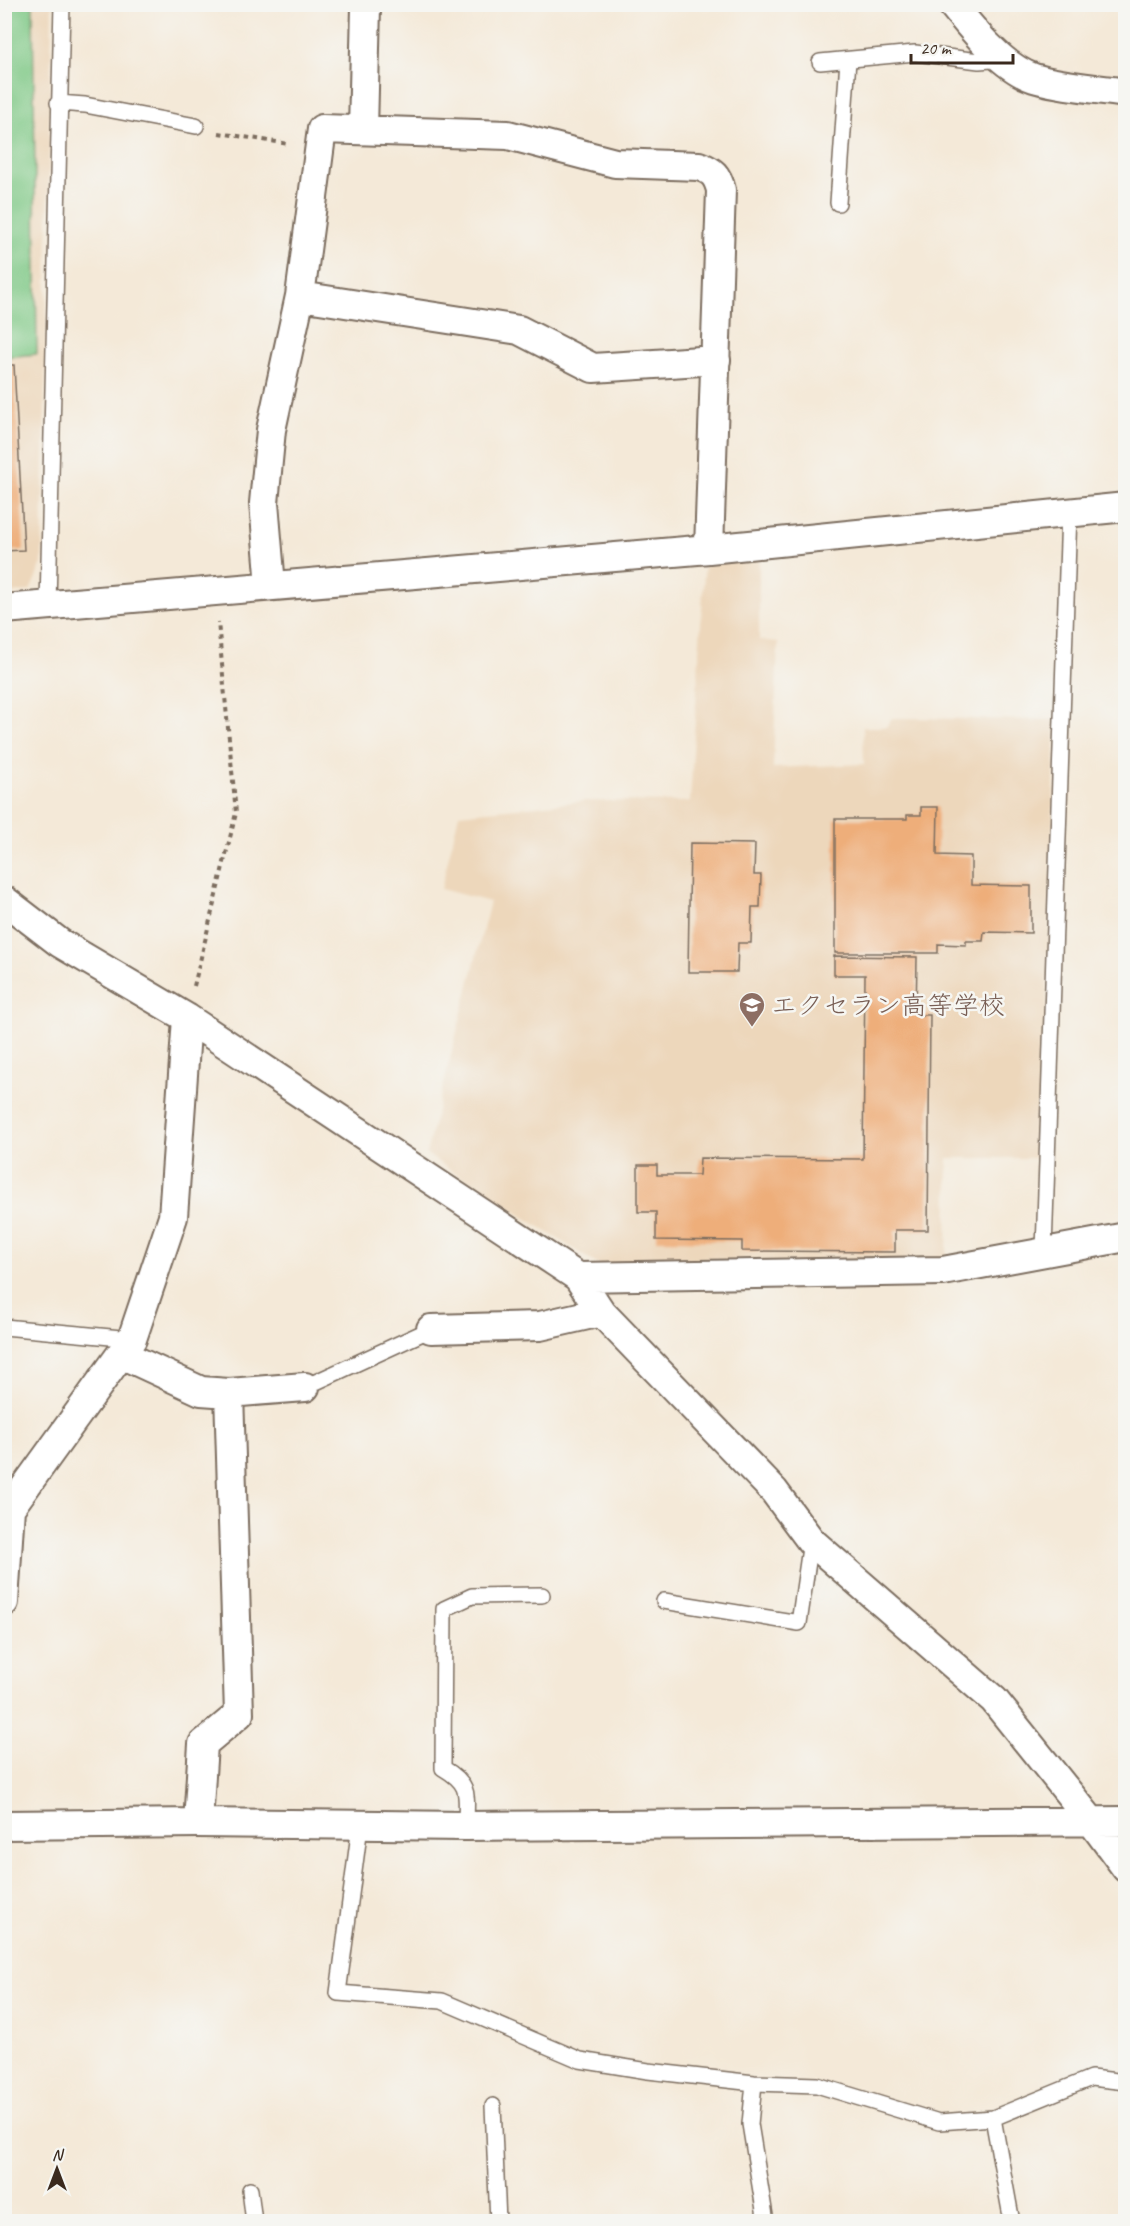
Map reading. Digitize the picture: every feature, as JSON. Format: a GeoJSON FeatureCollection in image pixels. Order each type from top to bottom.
{"type":"FeatureCollection","features":[{"type":"Feature","properties":{"kind":"street"},"geometry":{"type":"LineString","coordinates":[[952,4],[975,33],[1004,59],[1032,78],[1125,93]]}},
{"type":"Feature","properties":{"kind":"street"},"geometry":{"type":"LineString","coordinates":[[363,130],[366,8]]}},
{"type":"Feature","properties":{"kind":"street"},"geometry":{"type":"LineString","coordinates":[[271,586],[264,503],[270,440],[300,296],[322,129],[508,135],[615,163],[699,166],[710,170],[718,177],[721,190],[709,549]]}},
{"type":"Feature","properties":{"kind":"street"},"geometry":{"type":"LineString","coordinates":[[300,296],[519,330],[593,368],[716,360]]}},
{"type":"Feature","properties":{"kind":"street"},"geometry":{"type":"LineString","coordinates":[[4,609],[709,549],[1125,507]]}},
{"type":"Feature","properties":{"kind":"street"},"geometry":{"type":"LineString","coordinates":[[4,900],[60,943],[187,1018],[578,1277],[601,1312],[774,1491],[811,1541],[994,1700],[1092,1822],[1125,1868]]}},
{"type":"Feature","properties":{"kind":"street"},"geometry":{"type":"LineString","coordinates":[[4,1602],[10,1499],[127,1346],[173,1217],[187,1018]]}},
{"type":"Feature","properties":{"kind":"street"},"geometry":{"type":"LineString","coordinates":[[578,1277],[943,1271],[1125,1236]]}},
{"type":"Feature","properties":{"kind":"street"},"geometry":{"type":"LineString","coordinates":[[430,1329],[540,1326],[601,1312]]}},
{"type":"Feature","properties":{"kind":"street"},"geometry":{"type":"LineString","coordinates":[[127,1346],[201,1391],[229,1393],[305,1387]]}},
{"type":"Feature","properties":{"kind":"street"},"geometry":{"type":"LineString","coordinates":[[198,1823],[203,1744],[239,1714],[229,1393]]}},
{"type":"Feature","properties":{"kind":"street"},"geometry":{"type":"LineString","coordinates":[[4,1825],[198,1823],[466,1826],[1125,1821]]}},
{"type":"Feature","properties":{"kind":"lane"},"geometry":{"type":"LineString","coordinates":[[48,605],[62,4]]}},
{"type":"Feature","properties":{"kind":"lane"},"geometry":{"type":"LineString","coordinates":[[820,62],[915,53],[979,61],[1004,59]]}},
{"type":"Feature","properties":{"kind":"lane"},"geometry":{"type":"LineString","coordinates":[[838,202],[848,60]]}},
{"type":"Feature","properties":{"kind":"lane"},"geometry":{"type":"LineString","coordinates":[[58,103],[85,105],[196,126]]}},
{"type":"Feature","properties":{"kind":"lane"},"geometry":{"type":"LineString","coordinates":[[1044,1250],[1069,512]]}},
{"type":"Feature","properties":{"kind":"lane"},"geometry":{"type":"LineString","coordinates":[[4,1327],[127,1346]]}},
{"type":"Feature","properties":{"kind":"lane"},"geometry":{"type":"LineString","coordinates":[[305,1387],[430,1329]]}},
{"type":"Feature","properties":{"kind":"lane"},"geometry":{"type":"LineString","coordinates":[[664,1601],[799,1623],[811,1541]]}},
{"type":"Feature","properties":{"kind":"lane"},"geometry":{"type":"LineString","coordinates":[[466,1826],[466,1795],[460,1779],[443,1768],[444,1609],[472,1596],[542,1596]]}},
{"type":"Feature","properties":{"kind":"lane"},"geometry":{"type":"LineString","coordinates":[[360,1826],[339,1994],[442,2001],[580,2060],[648,2072],[754,2083],[817,2085],[939,2122],[993,2118],[1090,2078],[1125,2082]]}},
{"type":"Feature","properties":{"kind":"lane"},"geometry":{"type":"LineString","coordinates":[[754,2083],[750,2124],[766,2222]]}},
{"type":"Feature","properties":{"kind":"lane"},"geometry":{"type":"LineString","coordinates":[[493,2106],[498,2222]]}},
{"type":"Feature","properties":{"kind":"lane"},"geometry":{"type":"LineString","coordinates":[[993,2118],[1012,2222]]}},
{"type":"Feature","properties":{"kind":"lane"},"geometry":{"type":"LineString","coordinates":[[250,2190],[254,2222]]}},
{"type":"Feature","properties":{"kind":"path"},"geometry":{"type":"LineString","coordinates":[[196,126],[205,131],[319,149]]}},
{"type":"Feature","properties":{"kind":"path"},"geometry":{"type":"LineString","coordinates":[[187,1018],[236,813],[215,591]]}},
{"type":"Feature","properties":{"kind":"shaded area"},"geometry":{"type":"Polygon","coordinates":[[[5,5],[52,5],[42,563],[30,591],[5,594],[5,5]]]}},
{"type":"Feature","properties":{"kind":"shaded area","name":"エクセラン高等学校"},"geometry":{"type":"Polygon","coordinates":[[[759,556],[759,640],[778,642],[773,768],[864,764],[863,727],[886,727],[892,718],[1056,720],[1042,1158],[948,1158],[947,1265],[600,1266],[426,1154],[490,902],[441,889],[459,814],[585,801],[690,802],[705,559],[759,556]]]}},
{"type":"Feature","properties":{"kind":"green space"},"geometry":{"type":"Polygon","coordinates":[[[5,4],[33,5],[37,354],[5,357],[5,4]]]}},
{"type":"Feature","properties":{"kind":"building"},"geometry":{"type":"Polygon","coordinates":[[[4,365],[14,365],[24,550],[4,551],[4,365]]]}},
{"type":"Feature","properties":{"kind":"building"},"geometry":{"type":"Polygon","coordinates":[[[921,807],[938,807],[937,855],[971,856],[971,885],[1031,886],[1031,933],[984,932],[983,941],[966,941],[966,945],[938,944],[938,953],[835,953],[835,819],[907,819],[907,815],[921,815],[921,807]]]}},
{"type":"Feature","properties":{"kind":"building"},"geometry":{"type":"Polygon","coordinates":[[[690,843],[755,844],[754,875],[761,875],[760,907],[752,907],[751,943],[738,943],[737,972],[688,972],[690,843]]]}},
{"type":"Feature","properties":{"kind":"building"},"geometry":{"type":"Polygon","coordinates":[[[834,956],[917,957],[916,1015],[930,1015],[928,1230],[895,1230],[895,1252],[742,1251],[742,1241],[656,1240],[656,1212],[638,1212],[638,1165],[657,1165],[657,1175],[699,1175],[700,1158],[863,1159],[865,975],[834,975],[834,956]]]}},
{"type":"Feature","properties":{"kind":"place","name":"エクセラン高等学校"},"geometry":{"type":"Point","coordinates":[752,1028]}}]}
